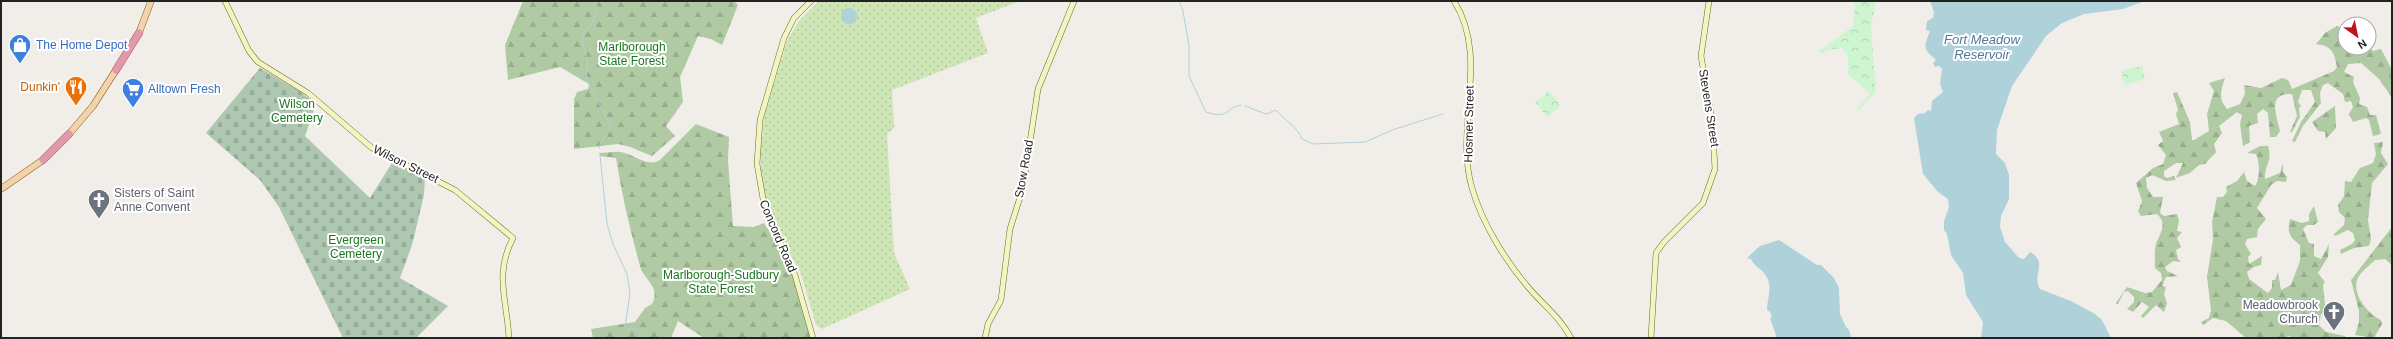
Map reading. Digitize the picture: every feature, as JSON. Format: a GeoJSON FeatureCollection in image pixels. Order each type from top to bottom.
{"type":"FeatureCollection","features":[{"type":"Feature","properties":{"kind":"highway"},"geometry":{"type":"LineString","coordinates":[[116,70],[139,33]]}},
{"type":"Feature","properties":{"kind":"highway"},"geometry":{"type":"LineString","coordinates":[[43,160],[69,134]]}},
{"type":"Feature","properties":{"kind":"main road"},"geometry":{"type":"LineString","coordinates":[[139,33],[151,1]]}},
{"type":"Feature","properties":{"kind":"main road"},"geometry":{"type":"LineString","coordinates":[[69,134],[92,106],[116,70]]}},
{"type":"Feature","properties":{"kind":"main road"},"geometry":{"type":"LineString","coordinates":[[1,189],[43,160]]}},
{"type":"Feature","properties":{"kind":"street","name":"Wilson Street"},"geometry":{"type":"LineString","coordinates":[[225,1],[249,51],[258,62],[308,93],[372,148],[455,190],[513,238],[503,265],[501,279],[509,338]]}},
{"type":"Feature","properties":{"kind":"street","name":"Concord Road"},"geometry":{"type":"LineString","coordinates":[[811,1],[794,18],[784,38],[760,120],[757,164],[765,210],[795,275],[813,338]]}},
{"type":"Feature","properties":{"kind":"street","name":"Stow Road"},"geometry":{"type":"LineString","coordinates":[[985,338],[988,324],[1001,300],[1010,229],[1023,188],[1038,88],[1074,1]]}},
{"type":"Feature","properties":{"kind":"street","name":"Hosmer Street"},"geometry":{"type":"LineString","coordinates":[[1454,1],[1465,24],[1470,52],[1466,156],[1474,194],[1492,233],[1507,258],[1528,287],[1558,318],[1571,338]]}},
{"type":"Feature","properties":{"kind":"street","name":"Stevens Street"},"geometry":{"type":"LineString","coordinates":[[1651,338],[1656,254],[1664,242],[1703,204],[1715,169],[1712,119],[1701,56],[1709,1]]}},
{"type":"Feature","properties":{"kind":"green space","name":"Marlborough State Forest"},"geometry":{"type":"Polygon","coordinates":[[[523,1],[734,1],[738,5],[722,45],[711,39],[698,36],[680,77],[683,102],[666,126],[675,136],[652,156],[618,144],[574,149],[574,99],[577,92],[588,89],[589,84],[560,67],[508,80],[505,45],[523,1]]]}},
{"type":"Feature","properties":{"kind":"green space"},"geometry":{"type":"Polygon","coordinates":[[[819,1],[1020,1],[976,18],[988,53],[892,90],[894,128],[887,134],[894,253],[910,289],[822,329],[816,325],[801,274],[768,215],[761,171],[764,117],[787,41],[799,21],[819,1]]]}},
{"type":"Feature","properties":{"kind":"green space"},"geometry":{"type":"Polygon","coordinates":[[[1852,1],[1876,1],[1871,26],[1876,92],[1858,111],[1857,109],[1870,94],[1848,74],[1848,56],[1842,48],[1827,50],[1821,54],[1818,49],[1822,49],[1853,26],[1855,5],[1852,1]]]}},
{"type":"Feature","properties":{"kind":"green space"},"geometry":{"type":"Polygon","coordinates":[[[2337,26],[2337,56],[2377,56],[2377,50],[2381,49],[2392,70],[2392,98],[2379,79],[2361,63],[2348,64],[2344,72],[2354,77],[2353,82],[2360,98],[2359,104],[2367,107],[2370,115],[2376,115],[2381,134],[2373,136],[2369,120],[2366,118],[2353,122],[2349,114],[2353,107],[2351,101],[2345,102],[2343,94],[2328,83],[2323,85],[2320,93],[2321,103],[2303,126],[2295,142],[2292,141],[2301,122],[2315,102],[2311,90],[2302,90],[2298,102],[2301,106],[2299,108],[2300,117],[2292,132],[2290,132],[2297,116],[2292,94],[2279,97],[2276,101],[2275,106],[2280,131],[2276,137],[2270,137],[2268,113],[2263,109],[2257,114],[2258,123],[2249,126],[2250,142],[2243,146],[2240,124],[2242,115],[2237,112],[2219,126],[2222,133],[2214,144],[2216,152],[2205,164],[2199,165],[2190,173],[2176,178],[2183,163],[2176,163],[2164,171],[2164,176],[2167,178],[2174,176],[2176,180],[2166,181],[2152,175],[2146,178],[2147,188],[2153,197],[2163,197],[2160,213],[2164,216],[2177,214],[2179,220],[2177,231],[2182,232],[2177,238],[2181,247],[2176,250],[2178,259],[2181,262],[2173,261],[2165,267],[2167,271],[2178,276],[2166,277],[2162,286],[2166,287],[2164,294],[2167,303],[2164,312],[2156,305],[2143,318],[2141,316],[2149,307],[2142,302],[2133,312],[2127,309],[2134,302],[2134,297],[2128,291],[2124,292],[2118,304],[2116,303],[2127,287],[2145,293],[2152,292],[2162,280],[2161,273],[2155,268],[2155,250],[2163,225],[2162,221],[2157,214],[2141,216],[2138,211],[2142,201],[2136,183],[2153,168],[2163,164],[2166,155],[2158,145],[2163,141],[2159,132],[2179,124],[2176,114],[2178,110],[2173,93],[2177,92],[2190,122],[2192,140],[2194,140],[2209,131],[2207,114],[2214,91],[2209,83],[2225,78],[2221,98],[2227,109],[2240,104],[2245,94],[2244,85],[2261,88],[2282,78],[2288,80],[2292,89],[2334,71],[2337,67],[2335,57],[2329,48],[2316,44],[2325,33],[2337,26]]]}},
{"type":"Feature","properties":{"kind":"green space"},"geometry":{"type":"Polygon","coordinates":[[[2142,66],[2145,79],[2125,85],[2121,71],[2142,66]]]}},
{"type":"Feature","properties":{"kind":"green space","name":"Evergreen Cemetery"},"geometry":{"type":"Polygon","coordinates":[[[260,68],[299,91],[316,104],[305,136],[370,198],[392,163],[425,177],[424,195],[412,245],[400,278],[448,306],[416,338],[343,338],[279,207],[260,180],[206,133],[260,68]]]}},
{"type":"Feature","properties":{"kind":"green space"},"geometry":{"type":"Polygon","coordinates":[[[1549,91],[1561,106],[1547,117],[1535,102],[1549,91]]]}},
{"type":"Feature","properties":{"kind":"green space"},"geometry":{"type":"Polygon","coordinates":[[[2335,106],[2336,128],[2326,139],[2325,132],[2318,131],[2312,122],[2335,106]]]}},
{"type":"Feature","properties":{"kind":"green space","name":"Marlborough-Sudbury State Forest"},"geometry":{"type":"Polygon","coordinates":[[[696,124],[729,137],[728,161],[733,226],[754,227],[764,223],[792,269],[811,338],[704,338],[678,321],[671,338],[593,338],[591,329],[635,322],[645,308],[652,304],[654,298],[653,288],[640,266],[626,212],[616,158],[600,156],[599,153],[621,152],[645,162],[655,162],[660,160],[696,124]]]}},
{"type":"Feature","properties":{"kind":"green space"},"geometry":{"type":"Polygon","coordinates":[[[2383,142],[2381,153],[2388,164],[2372,183],[2368,220],[2371,239],[2369,246],[2354,248],[2341,254],[2340,250],[2352,244],[2355,240],[2353,233],[2348,230],[2335,236],[2334,234],[2344,225],[2345,218],[2339,212],[2338,205],[2344,196],[2345,181],[2351,182],[2360,168],[2373,163],[2376,154],[2374,143],[2383,142]]]}},
{"type":"Feature","properties":{"kind":"green space"},"geometry":{"type":"Polygon","coordinates":[[[2260,146],[2268,146],[2270,156],[2265,179],[2280,173],[2283,163],[2283,172],[2287,177],[2286,182],[2277,181],[2271,185],[2257,208],[2266,219],[2258,229],[2257,237],[2247,239],[2245,244],[2251,254],[2248,257],[2249,264],[2262,256],[2261,265],[2254,267],[2247,272],[2249,279],[2268,293],[2272,288],[2272,280],[2275,280],[2278,272],[2281,290],[2291,285],[2300,261],[2300,245],[2291,237],[2289,231],[2290,219],[2302,223],[2309,221],[2309,214],[2314,206],[2318,222],[2314,225],[2307,225],[2303,229],[2309,243],[2314,244],[2314,256],[2321,259],[2329,244],[2328,257],[2318,273],[2325,282],[2323,285],[2326,314],[2321,314],[2319,325],[2326,332],[2345,336],[2345,338],[2293,338],[2289,336],[2284,338],[2246,338],[2226,321],[2213,318],[2203,325],[2201,322],[2209,318],[2211,310],[2207,277],[2213,239],[2212,222],[2217,197],[2223,197],[2227,192],[2226,187],[2237,181],[2244,172],[2247,181],[2255,186],[2259,175],[2257,157],[2256,154],[2247,153],[2260,146]]]}},
{"type":"Feature","properties":{"kind":"green space"},"geometry":{"type":"Polygon","coordinates":[[[2392,227],[2392,265],[2385,259],[2375,260],[2359,276],[2356,289],[2361,302],[2371,313],[2381,320],[2382,324],[2374,338],[2355,335],[2359,322],[2359,311],[2351,280],[2392,227]]]}},
{"type":"Feature","properties":{"kind":"water","name":"Fort Meadow Reservoir"},"geometry":{"type":"Polygon","coordinates":[[[1930,1],[2145,1],[2123,9],[2084,14],[2062,23],[2046,36],[2012,86],[1997,130],[1996,154],[2005,163],[2009,175],[2009,199],[2001,216],[2000,227],[2005,242],[2019,258],[2024,259],[2030,252],[2036,256],[2039,265],[2037,278],[2040,289],[2071,301],[2095,314],[2102,320],[2111,338],[1981,338],[1983,322],[1966,295],[1963,273],[1951,255],[1947,234],[1944,230],[1944,221],[1949,207],[1948,199],[1938,192],[1923,174],[1914,118],[1918,114],[1925,113],[1928,110],[1931,111],[1932,101],[1943,92],[1940,84],[1942,69],[1939,66],[1935,67],[1933,63],[1936,60],[1926,50],[1926,41],[1930,31],[1926,30],[1927,21],[1933,18],[1934,12],[1930,1]]]}},
{"type":"Feature","properties":{"kind":"water"},"geometry":{"type":"Polygon","coordinates":[[[849,8],[855,10],[857,16],[855,22],[849,24],[843,22],[841,16],[843,10],[849,8]]]}},
{"type":"Feature","properties":{"kind":"water"},"geometry":{"type":"Polygon","coordinates":[[[1779,240],[1817,265],[1821,265],[1834,278],[1839,288],[1840,314],[1849,330],[1851,338],[1777,338],[1770,318],[1772,317],[1770,312],[1767,310],[1769,282],[1762,271],[1751,259],[1747,258],[1760,246],[1779,240]]]}},
{"type":"Feature","properties":{"kind":"waterway"},"geometry":{"type":"LineString","coordinates":[[597,1],[595,4],[598,7],[593,22],[584,32],[582,43],[588,60],[586,79],[611,126],[599,148]]}},
{"type":"Feature","properties":{"kind":"waterway"},"geometry":{"type":"LineString","coordinates":[[1179,1],[1183,11],[1189,46],[1189,76],[1206,112],[1219,115],[1241,105]]}},
{"type":"Feature","properties":{"kind":"waterway"},"geometry":{"type":"LineString","coordinates":[[1245,106],[1266,114],[1276,110],[1294,127],[1302,139],[1313,144],[1365,142],[1395,129],[1443,114]]}},
{"type":"Feature","properties":{"kind":"waterway"},"geometry":{"type":"LineString","coordinates":[[600,155],[607,224],[613,244],[627,274],[630,293],[625,327],[628,329],[636,328],[648,338]]}},
{"type":"Feature","properties":{"kind":"place","name":"The Home Depot"},"geometry":{"type":"Point","coordinates":[20,64]}},
{"type":"Feature","properties":{"kind":"place","name":"Dunkin'"},"geometry":{"type":"Point","coordinates":[76,106]}},
{"type":"Feature","properties":{"kind":"place","name":"Alltown Fresh"},"geometry":{"type":"Point","coordinates":[133,108]}},
{"type":"Feature","properties":{"kind":"place","name":"Sisters of Saint Anne Convent"},"geometry":{"type":"Point","coordinates":[99,220]}},
{"type":"Feature","properties":{"kind":"place","name":"Meadowbrook Church"},"geometry":{"type":"Point","coordinates":[2334,332]}},
{"type":"Feature","properties":{"kind":"park label","name":"Wilson Cemetery"},"geometry":{"type":"Point","coordinates":[297,111]}}]}
